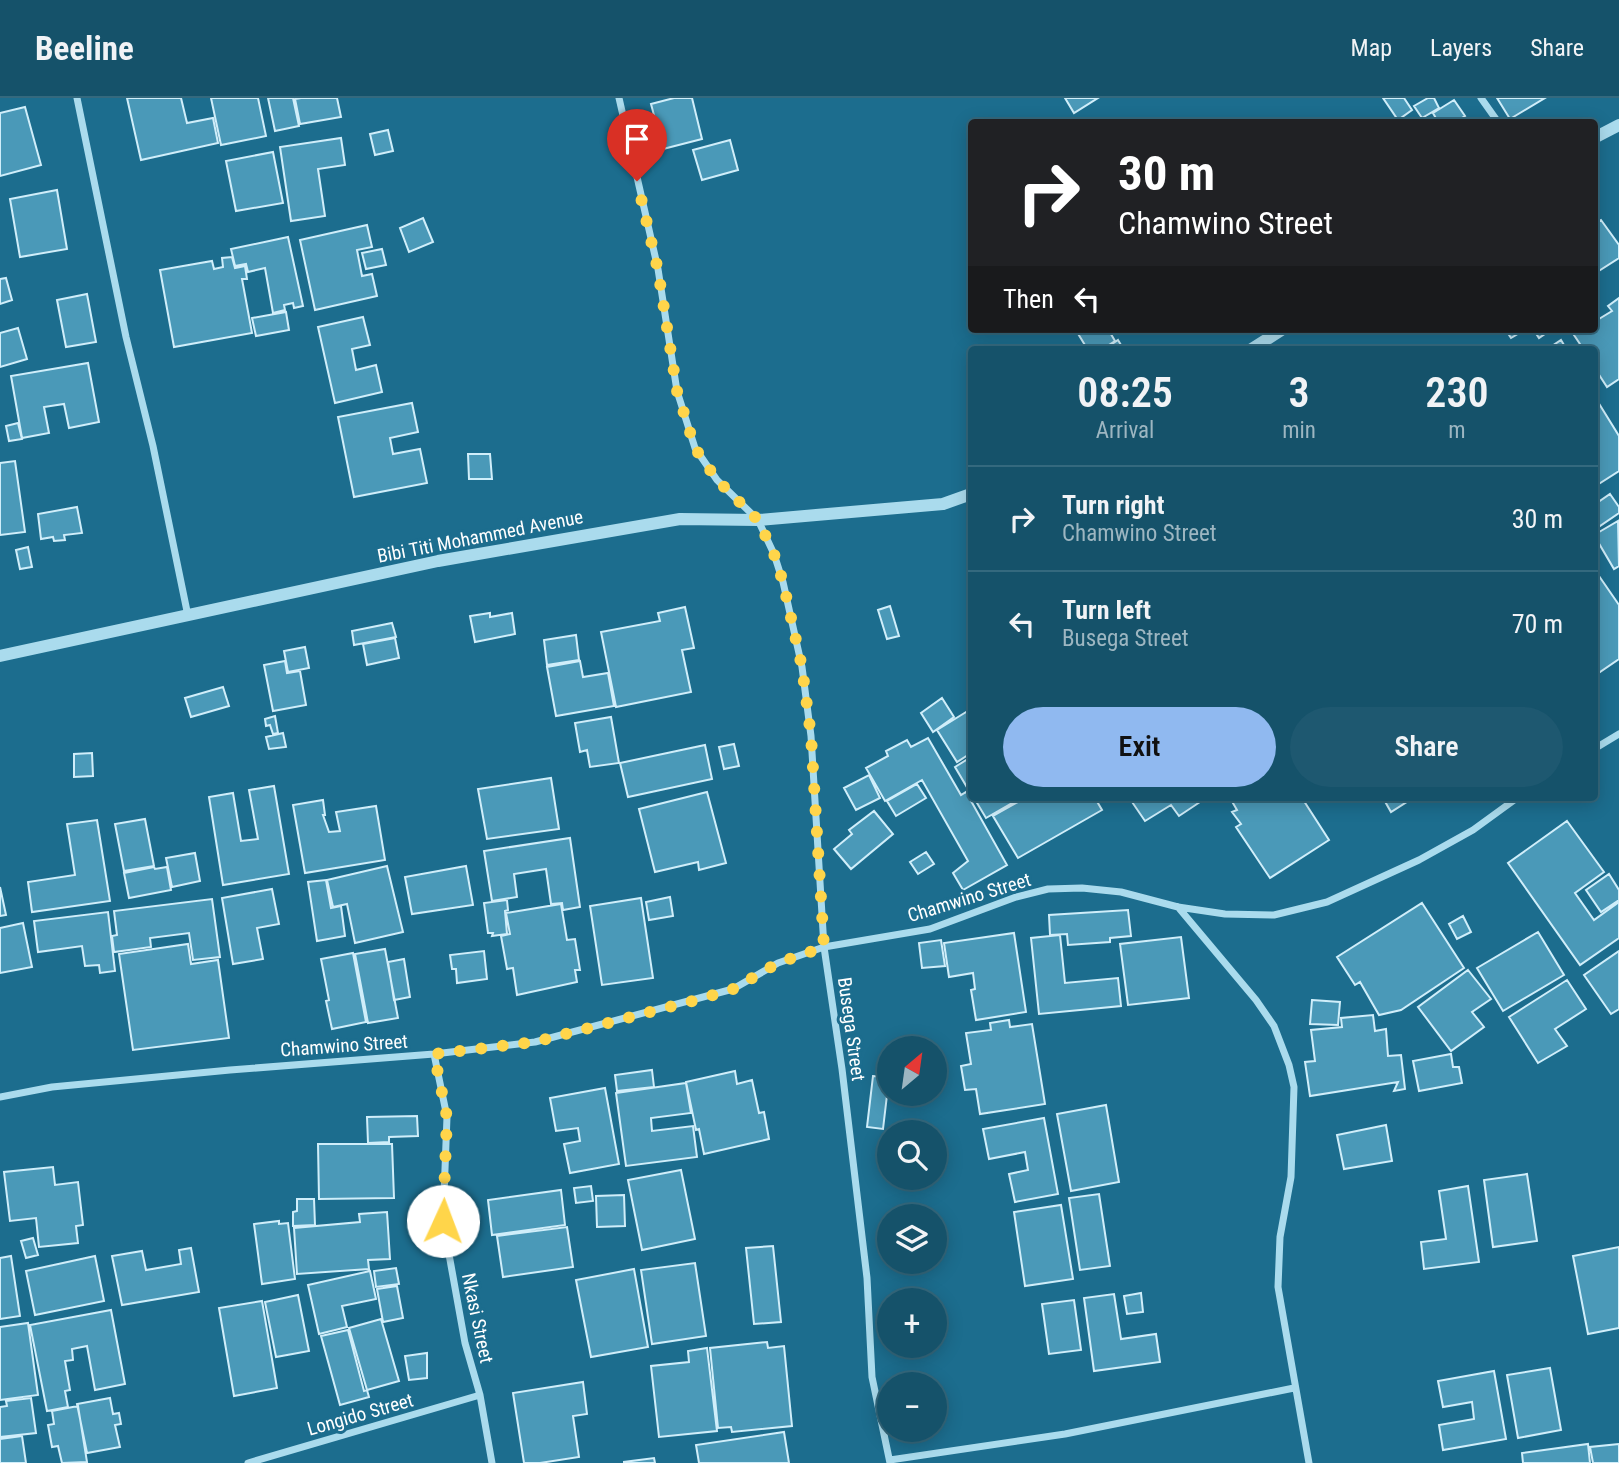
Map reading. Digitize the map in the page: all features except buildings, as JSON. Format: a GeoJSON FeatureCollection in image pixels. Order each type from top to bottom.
{"type":"FeatureCollection","features":[{"type":"Feature","properties":{"kind":"street"},"geometry":{"type":"LineString","coordinates":[[77,98],[126,337],[153,446],[188,615]]}},
{"type":"Feature","properties":{"kind":"street"},"geometry":{"type":"LineString","coordinates":[[619,98],[658,270],[677,391],[695,448],[717,480],[758,520]]}},
{"type":"Feature","properties":{"kind":"street"},"geometry":{"type":"LineString","coordinates":[[1481,98],[1496,119]]}},
{"type":"Feature","properties":{"kind":"street"},"geometry":{"type":"LineString","coordinates":[[1598,136],[1619,125]]}},
{"type":"Feature","properties":{"kind":"street"},"geometry":{"type":"LineString","coordinates":[[1256,346],[1277,333]]}},
{"type":"Feature","properties":{"kind":"street","name":"Bibi Titi Mohammed Avenue"},"geometry":{"type":"LineString","coordinates":[[0,656],[438,561],[680,519],[758,520],[943,504],[968,495]]}},
{"type":"Feature","properties":{"kind":"street","name":"Busega Street"},"geometry":{"type":"LineString","coordinates":[[758,520],[774,554],[783,582],[802,667],[811,736],[824,947],[842,1069],[865,1265],[872,1377],[890,1461]]}},
{"type":"Feature","properties":{"kind":"street"},"geometry":{"type":"LineString","coordinates":[[1598,747],[1619,734]]}},
{"type":"Feature","properties":{"kind":"street","name":"Chamwino Street"},"geometry":{"type":"LineString","coordinates":[[0,1097],[66,1086],[434,1054],[535,1042],[733,989],[778,963],[824,947],[930,929],[1016,897],[1048,890],[1082,888],[1121,892],[1178,907],[1225,914],[1274,915],[1327,902],[1419,860],[1473,830],[1513,801]]}},
{"type":"Feature","properties":{"kind":"street"},"geometry":{"type":"LineString","coordinates":[[1178,907],[1256,1000],[1274,1026],[1289,1065],[1294,1087],[1291,1177],[1280,1237],[1278,1287],[1309,1463]]}},
{"type":"Feature","properties":{"kind":"street","name":"Nkasi Street"},"geometry":{"type":"LineString","coordinates":[[434,1054],[447,1117],[443,1221],[464,1343],[481,1395],[492,1463]]}},
{"type":"Feature","properties":{"kind":"street"},"geometry":{"type":"LineString","coordinates":[[890,1461],[1065,1434],[1294,1388]]}},
{"type":"Feature","properties":{"kind":"street","name":"Longido Street"},"geometry":{"type":"LineString","coordinates":[[248,1463],[481,1395]]}},
{"type":"Feature","properties":{"kind":"route"},"geometry":{"type":"LineString","coordinates":[[443,1221],[447,1117],[434,1054],[535,1042],[700,999],[733,989],[778,963],[824,947],[811,736],[802,667],[783,582],[774,554],[758,520],[717,480],[695,448],[677,391],[658,270],[637,181]]}}]}
